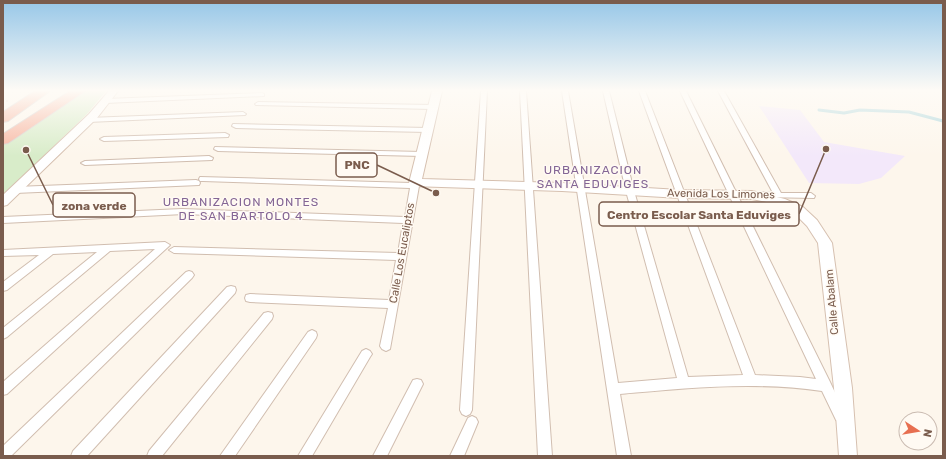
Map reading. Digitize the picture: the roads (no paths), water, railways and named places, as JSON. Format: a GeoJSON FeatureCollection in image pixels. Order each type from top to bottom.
{"type":"FeatureCollection","features":[{"type":"Feature","properties":{"kind":"highway"},"geometry":{"type":"LineString","coordinates":[[3,118],[11,112]]}},
{"type":"Feature","properties":{"kind":"highway"},"geometry":{"type":"LineString","coordinates":[[3,140],[46,112]]}},
{"type":"Feature","properties":{"kind":"street"},"geometry":{"type":"LineString","coordinates":[[3,202],[95,112]]}},
{"type":"Feature","properties":{"kind":"street","name":"Calle Los Eucaliptos"},"geometry":{"type":"LineString","coordinates":[[386,346],[415,184],[432,112]]}},
{"type":"Feature","properties":{"kind":"street"},"geometry":{"type":"LineString","coordinates":[[466,410],[483,112]]}},
{"type":"Feature","properties":{"kind":"street"},"geometry":{"type":"LineString","coordinates":[[524,112],[545,456]]}},
{"type":"Feature","properties":{"kind":"street"},"geometry":{"type":"LineString","coordinates":[[569,112],[624,456]]}},
{"type":"Feature","properties":{"kind":"street"},"geometry":{"type":"LineString","coordinates":[[611,112],[630,191],[684,383]]}},
{"type":"Feature","properties":{"kind":"street"},"geometry":{"type":"LineString","coordinates":[[650,112],[751,380]]}},
{"type":"Feature","properties":{"kind":"street"},"geometry":{"type":"LineString","coordinates":[[695,112],[742,195],[845,427]]}},
{"type":"Feature","properties":{"kind":"street"},"geometry":{"type":"LineString","coordinates":[[733,112],[778,195]]}},
{"type":"Feature","properties":{"kind":"street"},"geometry":{"type":"LineString","coordinates":[[88,120],[242,114]]}},
{"type":"Feature","properties":{"kind":"street"},"geometry":{"type":"LineString","coordinates":[[236,126],[428,130]]}},
{"type":"Feature","properties":{"kind":"street"},"geometry":{"type":"LineString","coordinates":[[104,139],[225,135]]}},
{"type":"Feature","properties":{"kind":"street"},"geometry":{"type":"LineString","coordinates":[[218,149],[422,154]]}},
{"type":"Feature","properties":{"kind":"street"},"geometry":{"type":"LineString","coordinates":[[85,163],[209,158]]}},
{"type":"Feature","properties":{"kind":"street"},"geometry":{"type":"LineString","coordinates":[[15,190],[200,181],[415,184]]}},
{"type":"Feature","properties":{"kind":"street","name":"Avenida Los Limones"},"geometry":{"type":"LineString","coordinates":[[415,184],[479,184],[681,194],[811,196]]}},
{"type":"Feature","properties":{"kind":"street","name":"Calle Abalam"},"geometry":{"type":"LineString","coordinates":[[742,195],[777,201],[793,207],[819,230],[825,243],[843,388],[848,456]]}},
{"type":"Feature","properties":{"kind":"street"},"geometry":{"type":"LineString","coordinates":[[3,220],[184,212],[409,220]]}},
{"type":"Feature","properties":{"kind":"street"},"geometry":{"type":"LineString","coordinates":[[3,253],[165,245],[3,390]]}},
{"type":"Feature","properties":{"kind":"street"},"geometry":{"type":"LineString","coordinates":[[3,334],[109,247]]}},
{"type":"Feature","properties":{"kind":"street"},"geometry":{"type":"LineString","coordinates":[[3,287],[52,250]]}},
{"type":"Feature","properties":{"kind":"street"},"geometry":{"type":"LineString","coordinates":[[174,250],[402,257]]}},
{"type":"Feature","properties":{"kind":"street"},"geometry":{"type":"LineString","coordinates":[[3,455],[189,275]]}},
{"type":"Feature","properties":{"kind":"street"},"geometry":{"type":"LineString","coordinates":[[78,456],[231,290]]}},
{"type":"Feature","properties":{"kind":"street"},"geometry":{"type":"LineString","coordinates":[[250,298],[393,304]]}},
{"type":"Feature","properties":{"kind":"street"},"geometry":{"type":"LineString","coordinates":[[154,456],[268,316]]}},
{"type":"Feature","properties":{"kind":"street"},"geometry":{"type":"LineString","coordinates":[[226,456],[312,336]]}},
{"type":"Feature","properties":{"kind":"street"},"geometry":{"type":"LineString","coordinates":[[305,456],[366,354]]}},
{"type":"Feature","properties":{"kind":"street"},"geometry":{"type":"LineString","coordinates":[[614,389],[684,383],[751,380],[799,381],[826,386]]}},
{"type":"Feature","properties":{"kind":"street"},"geometry":{"type":"LineString","coordinates":[[380,456],[417,384]]}},
{"type":"Feature","properties":{"kind":"street"},"geometry":{"type":"LineString","coordinates":[[458,456],[472,422]]}},
{"type":"Feature","properties":{"kind":"waterway"},"geometry":{"type":"LineString","coordinates":[[839,112],[847,112]]}},
{"type":"Feature","properties":{"kind":"waterway"},"geometry":{"type":"LineString","coordinates":[[911,112],[943,121]]}},
{"type":"Feature","properties":{"kind":"place","name":"Centro Escolar Santa Eduviges"},"geometry":{"type":"Point","coordinates":[826,149]}},
{"type":"Feature","properties":{"kind":"place","name":"zona verde"},"geometry":{"type":"Point","coordinates":[26,150]}},
{"type":"Feature","properties":{"kind":"place","name":"PNC"},"geometry":{"type":"Point","coordinates":[436,193]}},
{"type":"Feature","properties":{"kind":"district","name":"URBANIZACION SANTA EDUVIGES"},"geometry":{"type":"Point","coordinates":[593,177]}},
{"type":"Feature","properties":{"kind":"district","name":"URBANIZACION MONTES DE SAN BARTOLO 4"},"geometry":{"type":"Point","coordinates":[241,209]}}]}
